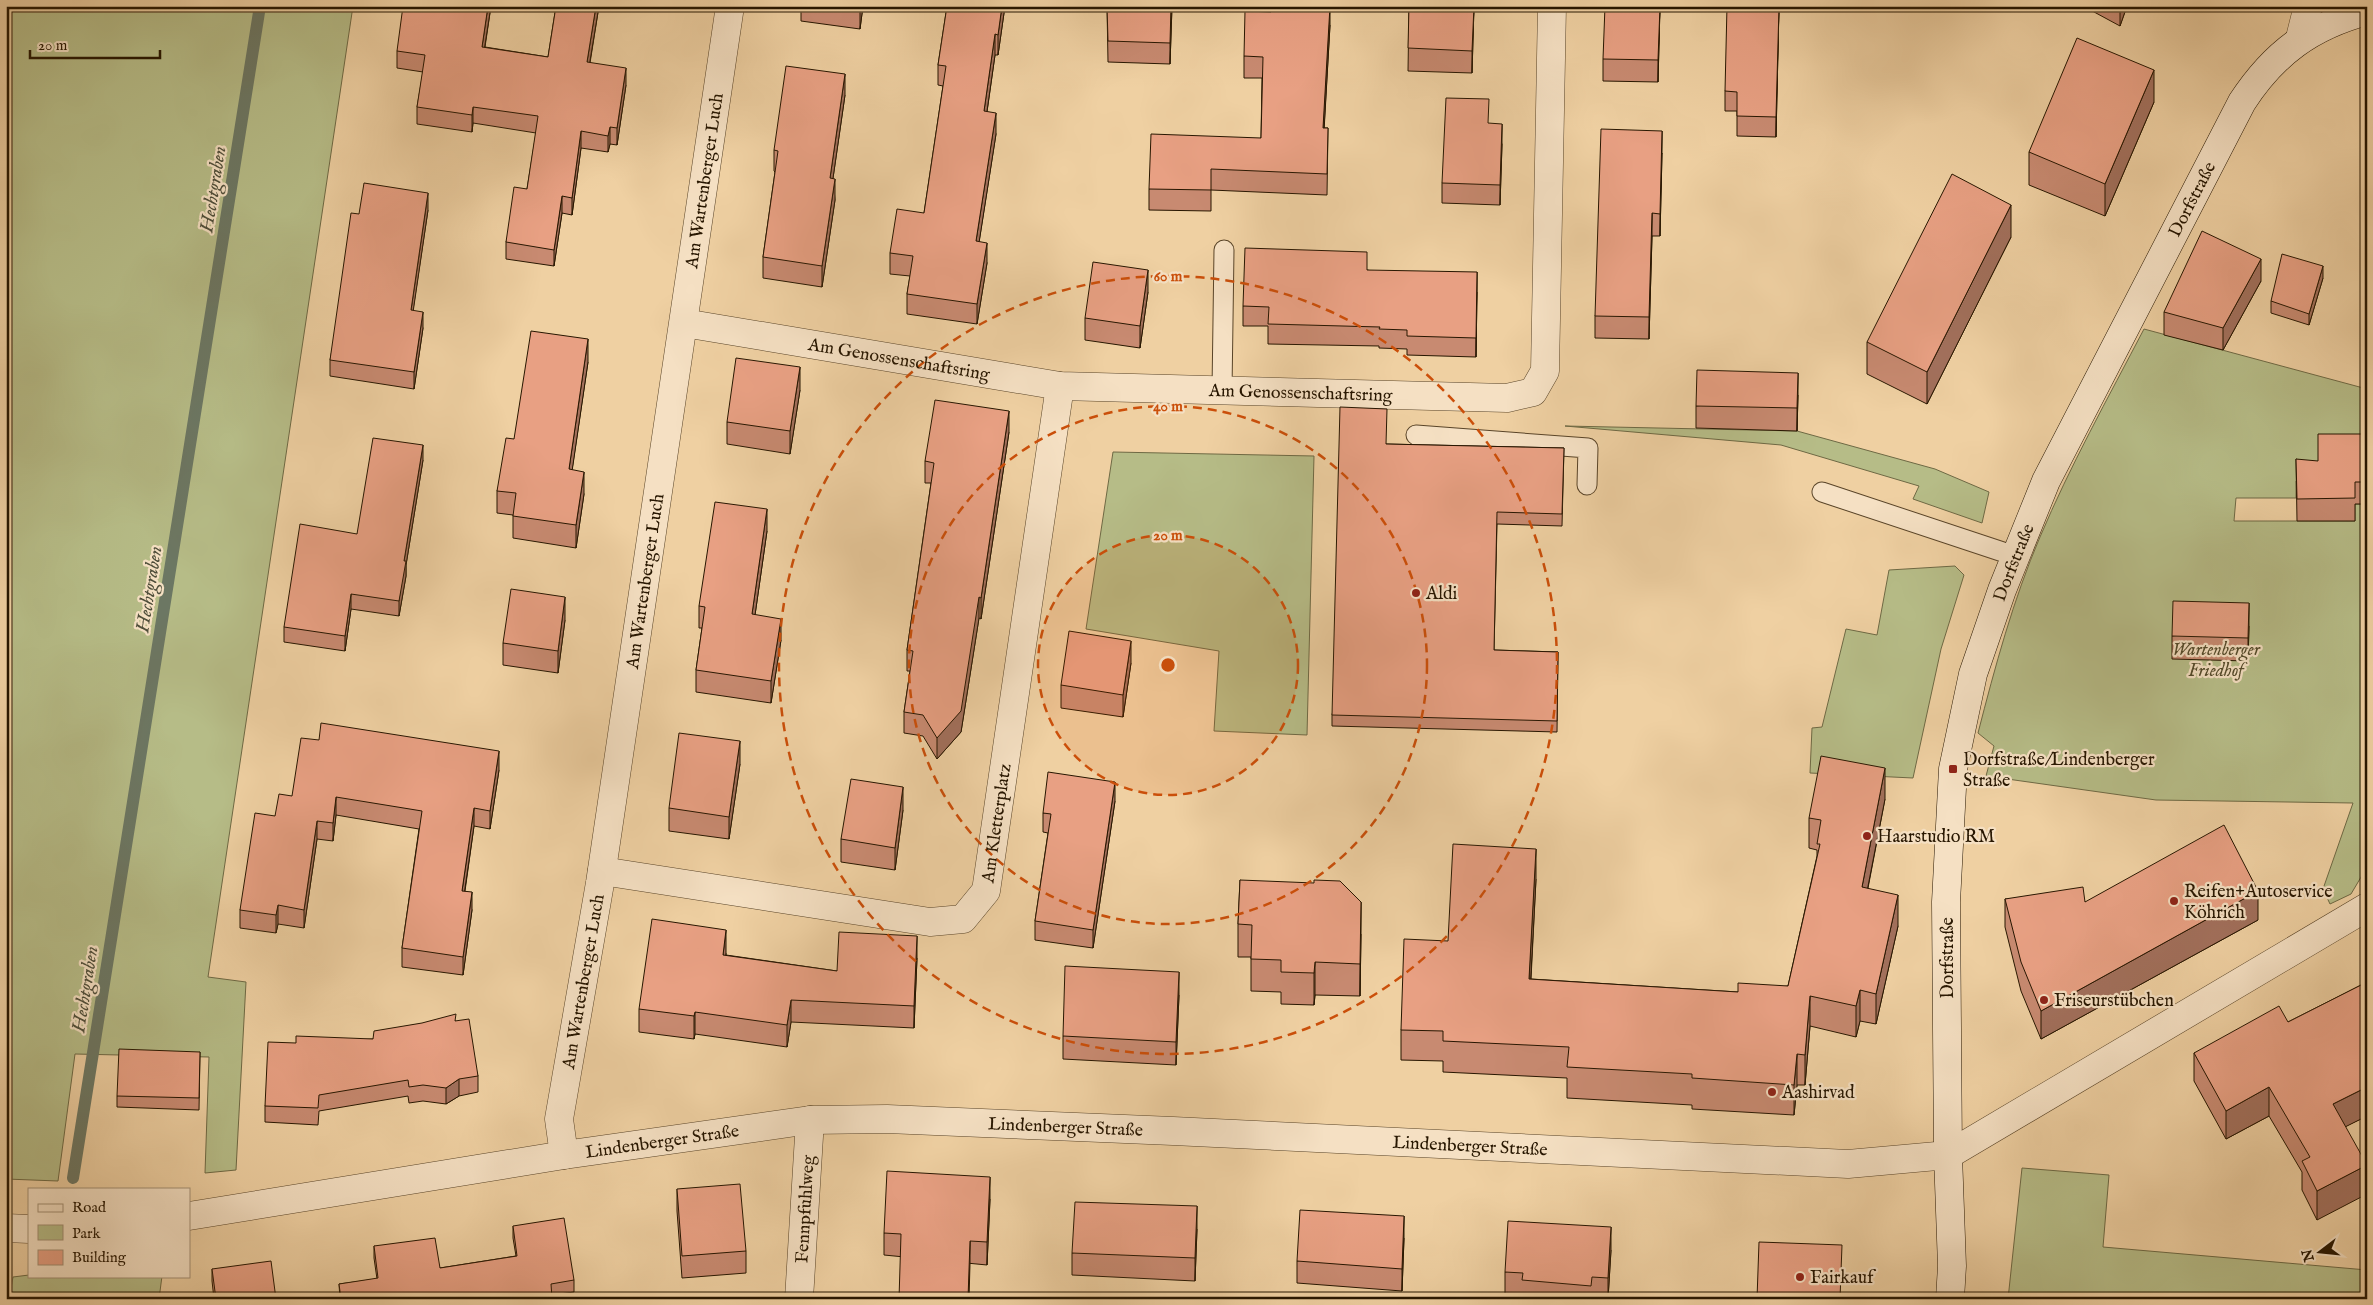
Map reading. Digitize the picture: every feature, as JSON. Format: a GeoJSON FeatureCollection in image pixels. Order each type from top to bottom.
{"type":"FeatureCollection","features":[{"type":"Feature","properties":{"kind":"street","name":"Am Wartenberger Luch"},"geometry":{"type":"LineString","coordinates":[[564,1154],[559,1118],[602,871],[730,6]]}},
{"type":"Feature","properties":{"kind":"street","name":"Am Genossenschaftsring"},"geometry":{"type":"LineString","coordinates":[[684,323],[1060,386],[1507,398],[1533,392],[1545,371],[1552,6]]}},
{"type":"Feature","properties":{"kind":"street"},"geometry":{"type":"LineString","coordinates":[[2300,38],[2308,6]]}},
{"type":"Feature","properties":{"kind":"street","name":"Dorfstraße"},"geometry":{"type":"LineString","coordinates":[[1950,1299],[1952,1266],[1948,1155],[1946,902],[1953,769],[1973,674],[2014,556],[2046,481],[2242,102],[2256,81],[2274,61],[2300,38],[2347,16],[2367,11]]}},
{"type":"Feature","properties":{"kind":"street","name":"Am Kletterplatz"},"geometry":{"type":"LineString","coordinates":[[602,871],[930,922],[963,919],[986,891],[1060,386]]}},
{"type":"Feature","properties":{"kind":"street"},"geometry":{"type":"LineString","coordinates":[[1948,1155],[2367,907]]}},
{"type":"Feature","properties":{"kind":"street","name":"Lindenberger Straße"},"geometry":{"type":"LineString","coordinates":[[190,1216],[564,1154],[810,1120],[887,1119],[1848,1164],[1948,1155]]}},
{"type":"Feature","properties":{"kind":"street","name":"Fennpfuhlweg"},"geometry":{"type":"LineString","coordinates":[[799,1299],[810,1120]]}},
{"type":"Feature","properties":{"kind":"street"},"geometry":{"type":"LineString","coordinates":[[6,1228],[28,1229]]}},
{"type":"Feature","properties":{"kind":"lane"},"geometry":{"type":"LineString","coordinates":[[1222,390],[1224,250]]}},
{"type":"Feature","properties":{"kind":"lane"},"geometry":{"type":"LineString","coordinates":[[1416,435],[1588,448],[1587,485]]}},
{"type":"Feature","properties":{"kind":"lane"},"geometry":{"type":"LineString","coordinates":[[1822,492],[2014,556]]}},
{"type":"Feature","properties":{"kind":"green space"},"geometry":{"type":"Polygon","coordinates":[[[6,6],[353,6],[208,977],[246,982],[236,1170],[205,1173],[209,1057],[75,1054],[58,1181],[6,1179],[6,6]]]}},
{"type":"Feature","properties":{"kind":"green space","name":"Wartenberger Friedhof"},"geometry":{"type":"Polygon","coordinates":[[[2144,329],[2367,389],[2367,456],[2319,457],[2318,483],[2296,481],[2296,498],[2236,498],[2234,521],[2355,521],[2355,504],[2367,504],[2367,867],[2351,894],[2330,904],[2323,889],[2353,803],[2156,800],[1986,776],[1994,746],[1978,733],[2021,585],[2064,484],[2144,329]]]}},
{"type":"Feature","properties":{"kind":"green space"},"geometry":{"type":"Polygon","coordinates":[[[1565,426],[1797,431],[1935,469],[1989,492],[1982,523],[1913,499],[1919,486],[1781,445],[1565,426]]]}},
{"type":"Feature","properties":{"kind":"green space"},"geometry":{"type":"Polygon","coordinates":[[[1113,452],[1314,456],[1307,735],[1214,731],[1219,651],[1086,629],[1113,452]]]}},
{"type":"Feature","properties":{"kind":"green space"},"geometry":{"type":"Polygon","coordinates":[[[1955,566],[1964,575],[1941,649],[1913,778],[1810,773],[1812,728],[1822,727],[1846,629],[1877,635],[1889,570],[1955,566]]]}},
{"type":"Feature","properties":{"kind":"green space"},"geometry":{"type":"Polygon","coordinates":[[[2022,1168],[2109,1175],[2103,1247],[2367,1270],[2367,1299],[2008,1299],[2022,1168]]]}},
{"type":"Feature","properties":{"kind":"green space"},"geometry":{"type":"Polygon","coordinates":[[[28,1275],[28,1278],[162,1278],[159,1299],[9,1299],[13,1277],[28,1275]]]}},
{"type":"Feature","properties":{"kind":"building"},"geometry":{"type":"Polygon","coordinates":[[[403,6],[430,10],[431,6],[488,6],[482,47],[548,57],[556,6],[596,6],[587,62],[626,68],[617,128],[610,127],[608,136],[581,131],[572,198],[562,196],[554,250],[506,242],[514,187],[527,189],[538,116],[473,107],[472,115],[417,107],[425,55],[397,51],[403,6]]]}},
{"type":"Feature","properties":{"kind":"building"},"geometry":{"type":"Polygon","coordinates":[[[947,6],[1002,6],[998,35],[995,34],[984,111],[996,113],[976,241],[987,243],[977,304],[907,294],[913,256],[890,253],[897,209],[924,213],[946,66],[938,65],[947,6]]]}},
{"type":"Feature","properties":{"kind":"building"},"geometry":{"type":"Polygon","coordinates":[[[1107,6],[1171,6],[1170,43],[1108,41],[1107,6]]]}},
{"type":"Feature","properties":{"kind":"building"},"geometry":{"type":"Polygon","coordinates":[[[1271,6],[1330,6],[1323,128],[1328,128],[1327,174],[1211,169],[1211,190],[1149,189],[1151,134],[1261,138],[1263,57],[1244,56],[1245,11],[1271,12],[1271,6]]]}},
{"type":"Feature","properties":{"kind":"building"},"geometry":{"type":"Polygon","coordinates":[[[1409,6],[1474,6],[1472,51],[1408,48],[1409,6]]]}},
{"type":"Feature","properties":{"kind":"building"},"geometry":{"type":"Polygon","coordinates":[[[1605,6],[1660,6],[1658,60],[1603,59],[1605,6]]]}},
{"type":"Feature","properties":{"kind":"building"},"geometry":{"type":"Polygon","coordinates":[[[1727,6],[1779,6],[1776,117],[1737,116],[1737,92],[1725,91],[1727,6]]]}},
{"type":"Feature","properties":{"kind":"building"},"geometry":{"type":"Polygon","coordinates":[[[2077,38],[2154,70],[2105,184],[2029,152],[2077,38]]]}},
{"type":"Feature","properties":{"kind":"building"},"geometry":{"type":"Polygon","coordinates":[[[786,66],[845,74],[830,178],[835,179],[822,266],[763,257],[778,151],[774,150],[786,66]]]}},
{"type":"Feature","properties":{"kind":"building"},"geometry":{"type":"Polygon","coordinates":[[[1446,98],[1489,99],[1488,123],[1502,124],[1500,185],[1442,183],[1446,98]]]}},
{"type":"Feature","properties":{"kind":"building"},"geometry":{"type":"Polygon","coordinates":[[[1601,129],[1662,131],[1660,214],[1652,213],[1649,317],[1595,316],[1601,129]]]}},
{"type":"Feature","properties":{"kind":"building"},"geometry":{"type":"Polygon","coordinates":[[[1952,174],[2011,205],[1927,372],[1867,342],[1952,174]]]}},
{"type":"Feature","properties":{"kind":"building"},"geometry":{"type":"Polygon","coordinates":[[[364,183],[428,193],[411,310],[423,312],[414,372],[330,360],[351,213],[359,214],[364,183]]]}},
{"type":"Feature","properties":{"kind":"building"},"geometry":{"type":"Polygon","coordinates":[[[2202,231],[2261,259],[2223,328],[2164,312],[2202,231]]]}},
{"type":"Feature","properties":{"kind":"building"},"geometry":{"type":"Polygon","coordinates":[[[1245,248],[1367,252],[1367,270],[1477,272],[1476,338],[1407,336],[1407,330],[1379,329],[1380,327],[1268,324],[1269,307],[1243,306],[1245,248]]]}},
{"type":"Feature","properties":{"kind":"building"},"geometry":{"type":"Polygon","coordinates":[[[2282,254],[2323,266],[2309,314],[2271,301],[2282,254]]]}},
{"type":"Feature","properties":{"kind":"building"},"geometry":{"type":"Polygon","coordinates":[[[1093,262],[1148,270],[1140,326],[1085,318],[1093,262]]]}},
{"type":"Feature","properties":{"kind":"building"},"geometry":{"type":"Polygon","coordinates":[[[531,331],[588,339],[569,469],[584,472],[576,525],[513,516],[516,493],[497,491],[506,438],[514,439],[531,331]]]}},
{"type":"Feature","properties":{"kind":"building"},"geometry":{"type":"Polygon","coordinates":[[[736,358],[800,367],[790,431],[727,422],[736,358]]]}},
{"type":"Feature","properties":{"kind":"building"},"geometry":{"type":"Polygon","coordinates":[[[1697,370],[1798,373],[1797,408],[1696,406],[1697,370]]]}},
{"type":"Feature","properties":{"kind":"building"},"geometry":{"type":"Polygon","coordinates":[[[935,400],[1009,411],[981,598],[979,597],[961,711],[937,738],[923,715],[904,712],[913,651],[907,650],[934,463],[925,461],[935,400]]]}},
{"type":"Feature","properties":{"kind":"building","name":"Aldi"},"geometry":{"type":"Polygon","coordinates":[[[1340,407],[1387,409],[1386,444],[1564,448],[1562,514],[1497,512],[1494,650],[1558,652],[1557,721],[1332,715],[1340,407]]]}},
{"type":"Feature","properties":{"kind":"building"},"geometry":{"type":"Polygon","coordinates":[[[2318,434],[2362,434],[2363,482],[2355,482],[2355,498],[2297,499],[2296,459],[2318,461],[2318,434]]]}},
{"type":"Feature","properties":{"kind":"building"},"geometry":{"type":"Polygon","coordinates":[[[373,438],[423,445],[399,601],[351,594],[345,636],[284,627],[300,524],[357,534],[373,438]]]}},
{"type":"Feature","properties":{"kind":"building"},"geometry":{"type":"Polygon","coordinates":[[[715,502],[767,509],[752,614],[781,619],[771,681],[696,670],[705,607],[699,606],[715,502]]]}},
{"type":"Feature","properties":{"kind":"building"},"geometry":{"type":"Polygon","coordinates":[[[511,589],[565,597],[558,651],[503,643],[511,589]]]}},
{"type":"Feature","properties":{"kind":"building"},"geometry":{"type":"Polygon","coordinates":[[[2173,601],[2249,603],[2248,638],[2172,636],[2173,601]]]}},
{"type":"Feature","properties":{"kind":"building"},"geometry":{"type":"Polygon","coordinates":[[[1069,631],[1131,641],[1123,695],[1061,685],[1069,631]]]}},
{"type":"Feature","properties":{"kind":"building"},"geometry":{"type":"Polygon","coordinates":[[[321,723],[499,751],[490,811],[474,808],[462,891],[472,892],[463,957],[402,948],[422,811],[336,797],[333,823],[317,821],[304,910],[278,905],[276,915],[240,910],[255,813],[275,816],[279,794],[292,796],[301,738],[319,740],[321,723]]]}},
{"type":"Feature","properties":{"kind":"building"},"geometry":{"type":"Polygon","coordinates":[[[679,733],[740,741],[729,817],[669,808],[679,733]]]}},
{"type":"Feature","properties":{"kind":"building"},"geometry":{"type":"Polygon","coordinates":[[[1821,756],[1885,768],[1862,887],[1898,895],[1876,994],[1860,990],[1856,1006],[1810,996],[1805,1055],[1797,1054],[1794,1085],[1692,1078],[1692,1074],[1567,1067],[1569,1047],[1443,1041],[1443,1031],[1401,1030],[1404,939],[1448,941],[1453,844],[1536,849],[1529,979],[1738,992],[1738,983],[1788,986],[1820,844],[1817,844],[1821,820],[1809,818],[1821,756]]]}},
{"type":"Feature","properties":{"kind":"building"},"geometry":{"type":"Polygon","coordinates":[[[1048,772],[1115,782],[1093,930],[1035,921],[1051,814],[1043,813],[1048,772]]]}},
{"type":"Feature","properties":{"kind":"building"},"geometry":{"type":"Polygon","coordinates":[[[851,779],[903,787],[895,848],[841,839],[851,779]]]}},
{"type":"Feature","properties":{"kind":"building"},"geometry":{"type":"Polygon","coordinates":[[[2224,825],[2258,891],[2041,1011],[2021,962],[2005,899],[2083,887],[2085,902],[2224,825]]]}},
{"type":"Feature","properties":{"kind":"building"},"geometry":{"type":"Polygon","coordinates":[[[1240,880],[1314,883],[1314,880],[1340,881],[1361,902],[1360,964],[1315,962],[1314,973],[1281,972],[1281,960],[1251,959],[1252,925],[1238,924],[1240,880]]]}},
{"type":"Feature","properties":{"kind":"building"},"geometry":{"type":"Polygon","coordinates":[[[652,919],[726,930],[723,955],[837,971],[839,932],[917,936],[914,1006],[791,1000],[787,1025],[695,1012],[694,1016],[639,1009],[652,919]]]}},
{"type":"Feature","properties":{"kind":"building"},"geometry":{"type":"Polygon","coordinates":[[[1065,966],[1179,972],[1176,1042],[1063,1036],[1065,966]]]}},
{"type":"Feature","properties":{"kind":"building"},"geometry":{"type":"Polygon","coordinates":[[[2367,982],[2367,1087],[2333,1104],[2367,1165],[2317,1191],[2302,1161],[2310,1157],[2269,1087],[2226,1111],[2194,1053],[2279,1006],[2288,1022],[2367,982]]]}},
{"type":"Feature","properties":{"kind":"building"},"geometry":{"type":"Polygon","coordinates":[[[456,1014],[455,1021],[469,1019],[478,1076],[459,1079],[446,1088],[423,1085],[409,1087],[408,1080],[319,1095],[318,1108],[265,1106],[268,1042],[296,1043],[296,1036],[373,1039],[374,1031],[422,1023],[456,1014]]]}},
{"type":"Feature","properties":{"kind":"building"},"geometry":{"type":"Polygon","coordinates":[[[119,1049],[200,1052],[199,1098],[117,1096],[119,1049]]]}},
{"type":"Feature","properties":{"kind":"building"},"geometry":{"type":"Polygon","coordinates":[[[887,1171],[990,1177],[987,1242],[970,1241],[968,1299],[899,1299],[901,1234],[884,1233],[887,1171]]]}},
{"type":"Feature","properties":{"kind":"building"},"geometry":{"type":"Polygon","coordinates":[[[740,1184],[746,1251],[682,1256],[677,1189],[740,1184]]]}},
{"type":"Feature","properties":{"kind":"building"},"geometry":{"type":"Polygon","coordinates":[[[1075,1202],[1197,1206],[1195,1258],[1072,1253],[1075,1202]]]}},
{"type":"Feature","properties":{"kind":"building"},"geometry":{"type":"Polygon","coordinates":[[[1300,1210],[1404,1216],[1402,1269],[1297,1261],[1300,1210]]]}},
{"type":"Feature","properties":{"kind":"building"},"geometry":{"type":"Polygon","coordinates":[[[564,1218],[574,1280],[551,1284],[552,1299],[341,1299],[339,1284],[378,1278],[374,1246],[435,1238],[440,1268],[517,1256],[513,1226],[564,1218]]]}},
{"type":"Feature","properties":{"kind":"building"},"geometry":{"type":"Polygon","coordinates":[[[1508,1221],[1611,1227],[1608,1278],[1592,1277],[1591,1286],[1522,1280],[1523,1273],[1505,1272],[1508,1221]]]}},
{"type":"Feature","properties":{"kind":"building","name":"Fairkauf"},"geometry":{"type":"Polygon","coordinates":[[[1759,1242],[1842,1245],[1840,1299],[1757,1299],[1759,1242]]]}},
{"type":"Feature","properties":{"kind":"building"},"geometry":{"type":"Polygon","coordinates":[[[271,1261],[276,1299],[216,1299],[212,1269],[271,1261]]]}},
{"type":"Feature","properties":{"kind":"waterway","name":"Hechtgraben"},"geometry":{"type":"LineString","coordinates":[[73,1178],[260,6]]}},
{"type":"Feature","properties":{"kind":"place","name":"Aldi"},"geometry":{"type":"Point","coordinates":[1416,593]}},
{"type":"Feature","properties":{"kind":"place","name":"Dorfstraße/Lindenberger Straße"},"geometry":{"type":"Point","coordinates":[1953,769]}},
{"type":"Feature","properties":{"kind":"place","name":"Haarstudio RM"},"geometry":{"type":"Point","coordinates":[1867,836]}},
{"type":"Feature","properties":{"kind":"place","name":"Reifen+Autoservice Köhrich"},"geometry":{"type":"Point","coordinates":[2174,901]}},
{"type":"Feature","properties":{"kind":"place","name":"Friseurstübchen"},"geometry":{"type":"Point","coordinates":[2044,1000]}},
{"type":"Feature","properties":{"kind":"place","name":"Aashirvad"},"geometry":{"type":"Point","coordinates":[1772,1092]}},
{"type":"Feature","properties":{"kind":"place","name":"Fairkauf"},"geometry":{"type":"Point","coordinates":[1800,1277]}}]}
